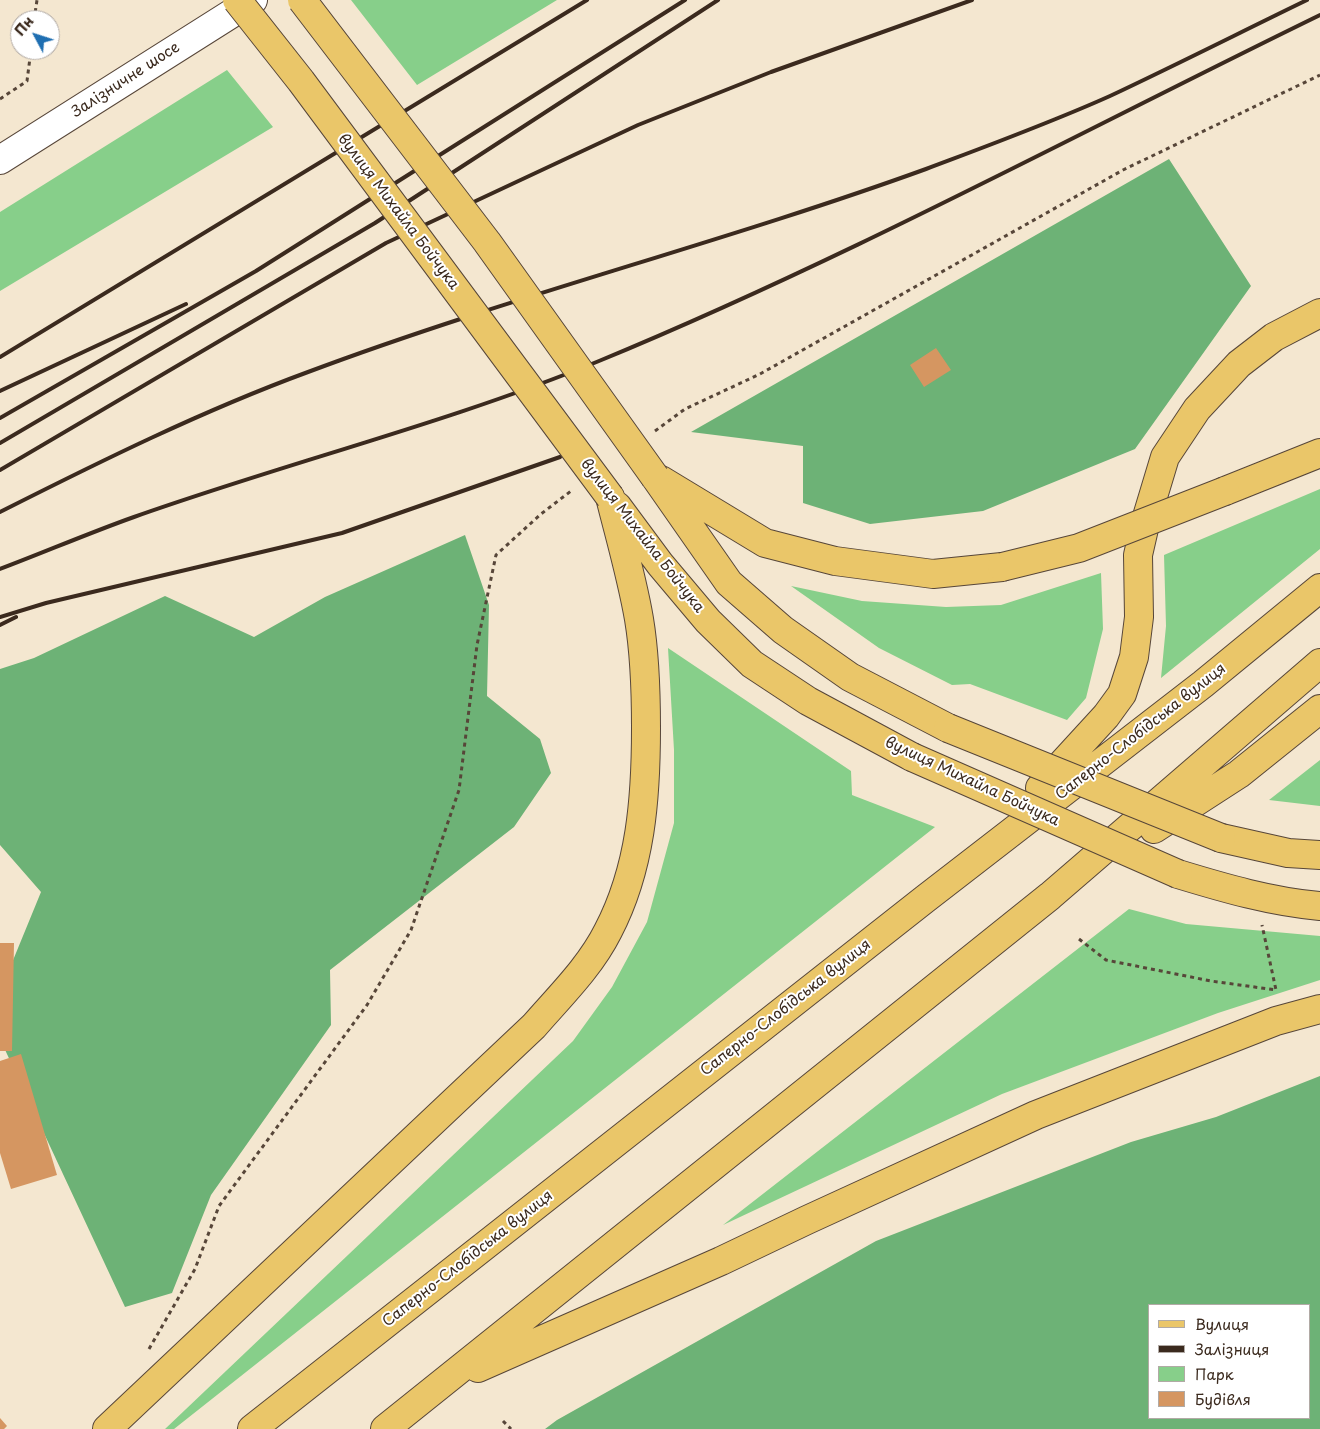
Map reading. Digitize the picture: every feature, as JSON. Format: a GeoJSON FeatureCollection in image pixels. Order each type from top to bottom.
{"type":"FeatureCollection","features":[{"type":"Feature","properties":{"kind":"main road","name":"вулиця Михайла Бойчука"},"geometry":{"type":"LineString","coordinates":[[237,0],[301,81],[660,564],[708,621],[752,664],[808,701],[912,757],[1178,874],[1220,887],[1297,904],[1320,906]]}},
{"type":"Feature","properties":{"kind":"main road"},"geometry":{"type":"LineString","coordinates":[[302,0],[487,242],[729,582],[783,630],[850,677],[948,728],[1221,838],[1288,853],[1320,855]]}},
{"type":"Feature","properties":{"kind":"main road"},"geometry":{"type":"LineString","coordinates":[[925,899],[1044,785],[1106,716],[1122,694],[1134,657],[1139,616],[1138,555],[1165,457],[1197,409],[1239,364],[1274,337],[1320,312]]}},
{"type":"Feature","properties":{"kind":"main road"},"geometry":{"type":"LineString","coordinates":[[655,477],[736,523],[765,543],[835,561],[933,574],[1002,567],[1079,548],[1320,453]]}},
{"type":"Feature","properties":{"kind":"main road"},"geometry":{"type":"LineString","coordinates":[[106,1429],[534,1026],[582,972],[608,931],[631,876],[642,823],[646,771],[646,667],[639,617],[610,497]]}},
{"type":"Feature","properties":{"kind":"main road","name":"Саперно-Слобідська вулиця"},"geometry":{"type":"LineString","coordinates":[[252,1429],[925,899],[1204,684],[1320,588]]}},
{"type":"Feature","properties":{"kind":"main road"},"geometry":{"type":"LineString","coordinates":[[385,1429],[1050,896],[1320,663]]}},
{"type":"Feature","properties":{"kind":"main road"},"geometry":{"type":"LineString","coordinates":[[1050,896],[1239,774],[1320,710]]}},
{"type":"Feature","properties":{"kind":"main road"},"geometry":{"type":"LineString","coordinates":[[446,1382],[721,1261],[1036,1115],[1276,1021],[1320,1009]]}},
{"type":"Feature","properties":{"kind":"street","name":"Залізничне шосе"},"geometry":{"type":"LineString","coordinates":[[0,160],[253,0]]}},
{"type":"Feature","properties":{"kind":"path"},"geometry":{"type":"LineString","coordinates":[[0,98],[27,81],[30,60]]}},
{"type":"Feature","properties":{"kind":"path"},"geometry":{"type":"LineString","coordinates":[[1079,939],[1106,960],[1211,981],[1276,990],[1262,925]]}},
{"type":"Feature","properties":{"kind":"path"},"geometry":{"type":"LineString","coordinates":[[503,1421],[511,1429]]}},
{"type":"Feature","properties":{"kind":"green space"},"geometry":{"type":"Polygon","coordinates":[[[351,0],[557,0],[417,85],[351,0]]]}},
{"type":"Feature","properties":{"kind":"green space"},"geometry":{"type":"Polygon","coordinates":[[[227,70],[273,127],[0,291],[0,212],[227,70]]]}},
{"type":"Feature","properties":{"kind":"green space"},"geometry":{"type":"Polygon","coordinates":[[[1169,159],[1251,286],[1135,449],[983,511],[870,524],[803,503],[803,446],[691,432],[1169,159]]]}},
{"type":"Feature","properties":{"kind":"green space"},"geometry":{"type":"Polygon","coordinates":[[[1320,489],[1320,549],[1161,678],[1166,626],[1164,555],[1320,489]]]}},
{"type":"Feature","properties":{"kind":"green space"},"geometry":{"type":"Polygon","coordinates":[[[465,535],[489,605],[487,696],[540,739],[551,773],[514,827],[330,970],[331,1025],[211,1195],[172,1293],[125,1307],[0,1039],[0,992],[41,892],[0,845],[0,669],[34,658],[165,596],[254,637],[325,597],[465,535]]]}},
{"type":"Feature","properties":{"kind":"green space"},"geometry":{"type":"Polygon","coordinates":[[[1101,573],[1103,629],[1086,698],[1067,720],[970,684],[952,685],[879,648],[791,586],[862,601],[946,607],[1001,605],[1101,573]]]}},
{"type":"Feature","properties":{"kind":"green space"},"geometry":{"type":"Polygon","coordinates":[[[668,648],[851,771],[852,795],[935,827],[174,1429],[165,1429],[573,1041],[612,987],[647,922],[674,823],[674,750],[668,648]]]}},
{"type":"Feature","properties":{"kind":"green space"},"geometry":{"type":"Polygon","coordinates":[[[1320,760],[1320,806],[1269,800],[1320,760]]]}},
{"type":"Feature","properties":{"kind":"green space"},"geometry":{"type":"Polygon","coordinates":[[[1129,909],[1186,924],[1320,936],[1320,980],[1218,1013],[1002,1094],[723,1225],[1129,909]]]}},
{"type":"Feature","properties":{"kind":"green space"},"geometry":{"type":"Polygon","coordinates":[[[1320,1076],[1320,1429],[545,1429],[557,1420],[876,1241],[1131,1142],[1216,1117],[1320,1076]]]}},
{"type":"Feature","properties":{"kind":"building"},"geometry":{"type":"Polygon","coordinates":[[[936,348],[951,370],[924,387],[910,365],[936,348]]]}},
{"type":"Feature","properties":{"kind":"building"},"geometry":{"type":"Polygon","coordinates":[[[0,943],[14,943],[12,1051],[0,1051],[0,943]]]}},
{"type":"Feature","properties":{"kind":"building"},"geometry":{"type":"Polygon","coordinates":[[[21,1054],[57,1175],[11,1189],[0,1153],[0,1061],[21,1054]]]}},
{"type":"Feature","properties":{"kind":"building"},"geometry":{"type":"Polygon","coordinates":[[[0,1418],[7,1426],[4,1429],[0,1429],[0,1418]]]}},
{"type":"Feature","properties":{"kind":"railway"},"geometry":{"type":"LineString","coordinates":[[0,357],[587,0]]}},
{"type":"Feature","properties":{"kind":"railway"},"geometry":{"type":"LineString","coordinates":[[0,418],[256,271],[685,0]]}},
{"type":"Feature","properties":{"kind":"railway"},"geometry":{"type":"LineString","coordinates":[[0,443],[375,223],[718,0]]}},
{"type":"Feature","properties":{"kind":"railway"},"geometry":{"type":"LineString","coordinates":[[0,470],[386,243],[638,125],[771,72],[972,0]]}},
{"type":"Feature","properties":{"kind":"railway"},"geometry":{"type":"LineString","coordinates":[[0,512],[191,420],[308,372],[384,344],[849,196],[1065,116],[1307,0]]}},
{"type":"Feature","properties":{"kind":"railway"},"geometry":{"type":"LineString","coordinates":[[0,569],[134,517],[484,404],[599,361],[691,322],[872,238],[1320,15]]}},
{"type":"Feature","properties":{"kind":"railway"},"geometry":{"type":"LineString","coordinates":[[0,391],[186,304]]}},
{"type":"Feature","properties":{"kind":"railway"},"geometry":{"type":"LineString","coordinates":[[0,617],[46,603],[342,533],[560,457]]}},
{"type":"Feature","properties":{"kind":"railway"},"geometry":{"type":"LineString","coordinates":[[0,625],[16,617]]}}]}
